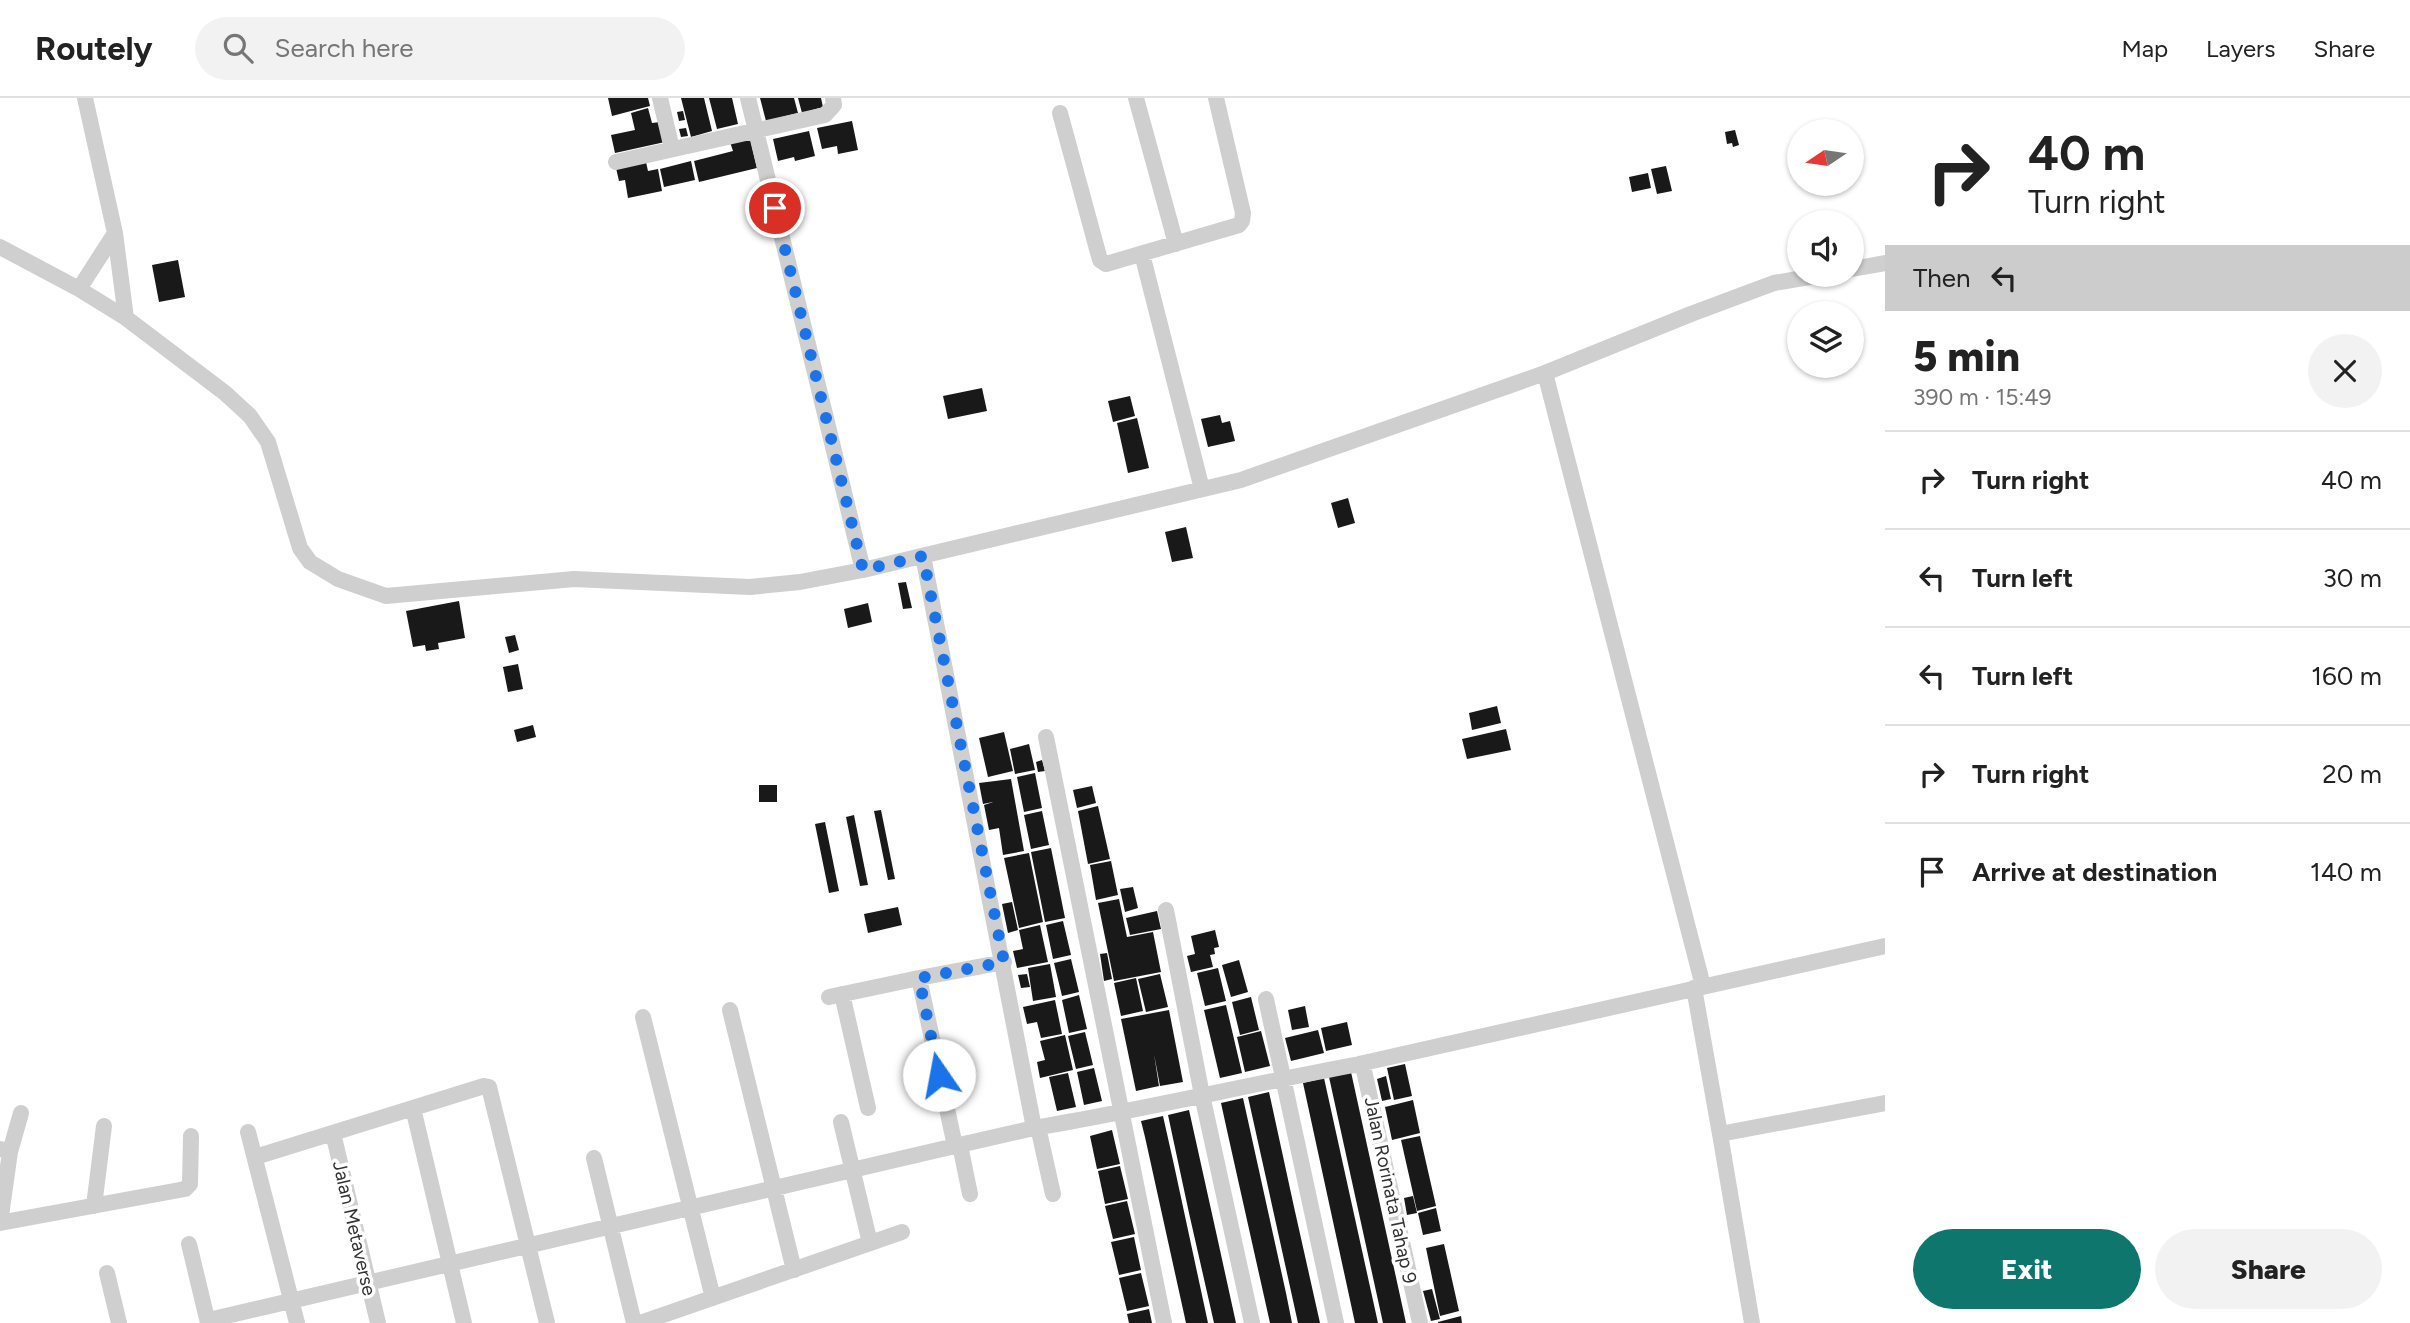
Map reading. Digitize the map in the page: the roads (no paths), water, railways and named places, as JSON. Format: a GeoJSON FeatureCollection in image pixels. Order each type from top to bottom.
{"type":"FeatureCollection","features":[{"type":"Feature","properties":{"kind":"street"},"geometry":{"type":"LineString","coordinates":[[85,98],[115,233],[126,318]]}},
{"type":"Feature","properties":{"kind":"street"},"geometry":{"type":"LineString","coordinates":[[660,98],[672,149]]}},
{"type":"Feature","properties":{"kind":"street"},"geometry":{"type":"LineString","coordinates":[[748,98],[863,570]]}},
{"type":"Feature","properties":{"kind":"street"},"geometry":{"type":"LineString","coordinates":[[616,162],[825,115],[834,105],[832,98]]}},
{"type":"Feature","properties":{"kind":"street"},"geometry":{"type":"LineString","coordinates":[[1136,98],[1176,244]]}},
{"type":"Feature","properties":{"kind":"street"},"geometry":{"type":"LineString","coordinates":[[1060,113],[1100,260],[1106,264],[1239,225],[1242,221],[1243,214],[1216,98]]}},
{"type":"Feature","properties":{"kind":"street"},"geometry":{"type":"LineString","coordinates":[[79,289],[115,233]]}},
{"type":"Feature","properties":{"kind":"street"},"geometry":{"type":"LineString","coordinates":[[0,247],[79,289],[126,318],[225,393],[250,416],[268,442],[300,548],[310,562],[338,579],[386,596],[574,579],[750,587],[800,582],[863,570],[1241,480],[1545,373],[1691,314],[1774,283],[1787,281]]}},
{"type":"Feature","properties":{"kind":"street"},"geometry":{"type":"LineString","coordinates":[[1142,254],[1202,489]]}},
{"type":"Feature","properties":{"kind":"street"},"geometry":{"type":"LineString","coordinates":[[1864,267],[1885,263]]}},
{"type":"Feature","properties":{"kind":"street"},"geometry":{"type":"LineString","coordinates":[[1545,373],[1698,987],[1752,1323]]}},
{"type":"Feature","properties":{"kind":"street"},"geometry":{"type":"LineString","coordinates":[[923,556],[1036,1128],[1053,1194]]}},
{"type":"Feature","properties":{"kind":"street"},"geometry":{"type":"LineString","coordinates":[[1045,737],[1164,1323]]}},
{"type":"Feature","properties":{"kind":"street"},"geometry":{"type":"LineString","coordinates":[[1166,910],[1202,1095],[1252,1323]]}},
{"type":"Feature","properties":{"kind":"street"},"geometry":{"type":"LineString","coordinates":[[189,1244],[209,1323],[610,1225],[957,1145],[1357,1065],[1885,946]]}},
{"type":"Feature","properties":{"kind":"street"},"geometry":{"type":"LineString","coordinates":[[868,1108],[836,996],[1004,962]]}},
{"type":"Feature","properties":{"kind":"street"},"geometry":{"type":"LineString","coordinates":[[919,978],[970,1194]]}},
{"type":"Feature","properties":{"kind":"street"},"geometry":{"type":"LineString","coordinates":[[1266,999],[1335,1323]]}},
{"type":"Feature","properties":{"kind":"street"},"geometry":{"type":"LineString","coordinates":[[730,1010],[794,1270]]}},
{"type":"Feature","properties":{"kind":"street"},"geometry":{"type":"LineString","coordinates":[[643,1017],[713,1298]]}},
{"type":"Feature","properties":{"kind":"street","name":"Jalan Rorinata Tahap 9"},"geometry":{"type":"LineString","coordinates":[[1357,1065],[1365,1071],[1420,1323]]}},
{"type":"Feature","properties":{"kind":"street"},"geometry":{"type":"LineString","coordinates":[[256,1157],[484,1086],[488,1087],[547,1323]]}},
{"type":"Feature","properties":{"kind":"street"},"geometry":{"type":"LineString","coordinates":[[1720,1134],[1885,1103]]}},
{"type":"Feature","properties":{"kind":"street"},"geometry":{"type":"LineString","coordinates":[[413,1108],[464,1323]]}},
{"type":"Feature","properties":{"kind":"street"},"geometry":{"type":"LineString","coordinates":[[21,1113],[5,1151],[0,1223],[185,1189],[190,1184],[191,1136]]}},
{"type":"Feature","properties":{"kind":"street"},"geometry":{"type":"LineString","coordinates":[[841,1122],[870,1243]]}},
{"type":"Feature","properties":{"kind":"street"},"geometry":{"type":"LineString","coordinates":[[94,1206],[104,1126]]}},
{"type":"Feature","properties":{"kind":"street"},"geometry":{"type":"LineString","coordinates":[[248,1132],[297,1323]]}},
{"type":"Feature","properties":{"kind":"street","name":"Jalan Metaverse"},"geometry":{"type":"LineString","coordinates":[[333,1133],[378,1323]]}},
{"type":"Feature","properties":{"kind":"street"},"geometry":{"type":"LineString","coordinates":[[594,1158],[634,1323]]}},
{"type":"Feature","properties":{"kind":"street"},"geometry":{"type":"LineString","coordinates":[[640,1323],[902,1232]]}},
{"type":"Feature","properties":{"kind":"street"},"geometry":{"type":"LineString","coordinates":[[107,1273],[119,1323]]}}]}
